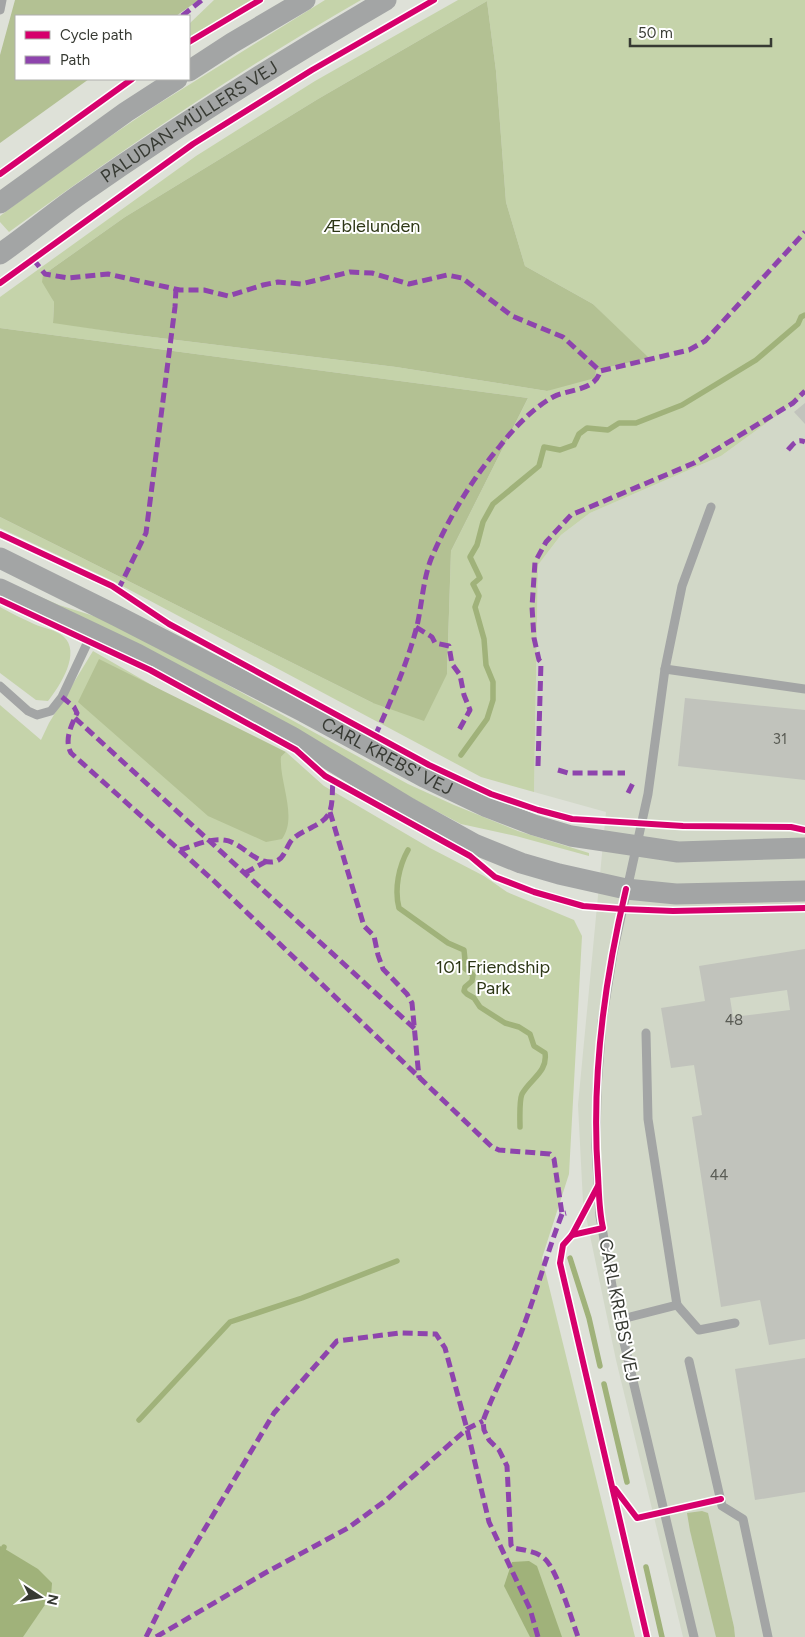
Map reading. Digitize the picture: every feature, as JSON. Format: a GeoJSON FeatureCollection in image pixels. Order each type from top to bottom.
{"type":"FeatureCollection","features":[{"type":"Feature","properties":{"kind":"street"},"geometry":{"type":"LineString","coordinates":[[190,70],[305,0]]}},
{"type":"Feature","properties":{"kind":"street","name":"PALUDAN-MÜLLERS VEJ"},"geometry":{"type":"LineString","coordinates":[[0,254],[78,196],[181,125],[303,48],[386,0]]}},
{"type":"Feature","properties":{"kind":"street"},"geometry":{"type":"LineString","coordinates":[[0,203],[126,112],[175,80]]}},
{"type":"Feature","properties":{"kind":"street","name":"CARL KREBS' VEJ"},"geometry":{"type":"LineString","coordinates":[[0,558],[262,690],[424,777],[487,807],[534,824],[571,836],[678,852],[805,848]]}},
{"type":"Feature","properties":{"kind":"street","name":"CARL KREBS' VEJ"},"geometry":{"type":"LineString","coordinates":[[0,589],[92,632],[292,737],[409,808],[474,844],[559,874],[626,890],[676,894],[805,891]]}},
{"type":"Feature","properties":{"kind":"lane"},"geometry":{"type":"LineString","coordinates":[[0,10],[2,0]]}},
{"type":"Feature","properties":{"kind":"lane"},"geometry":{"type":"LineString","coordinates":[[626,890],[648,794],[665,669],[682,586],[711,507]]}},
{"type":"Feature","properties":{"kind":"lane"},"geometry":{"type":"LineString","coordinates":[[0,686],[28,710],[37,715],[51,710],[62,697],[92,632]]}},
{"type":"Feature","properties":{"kind":"lane"},"geometry":{"type":"LineString","coordinates":[[665,669],[805,689]]}},
{"type":"Feature","properties":{"kind":"lane","name":"CARL KREBS' VEJ"},"geometry":{"type":"LineString","coordinates":[[626,890],[613,952],[602,1022],[597,1088],[596,1137],[600,1216],[618,1320],[694,1637]]}},
{"type":"Feature","properties":{"kind":"lane"},"geometry":{"type":"LineString","coordinates":[[646,1033],[648,1119],[677,1306],[698,1330],[735,1323]]}},
{"type":"Feature","properties":{"kind":"lane"},"geometry":{"type":"LineString","coordinates":[[618,1320],[677,1306]]}},
{"type":"Feature","properties":{"kind":"lane"},"geometry":{"type":"LineString","coordinates":[[689,1360],[722,1506],[743,1519],[768,1637]]}},
{"type":"Feature","properties":{"kind":"shaded area"},"geometry":{"type":"Polygon","coordinates":[[[805,395],[805,1637],[683,1637],[616,1360],[583,1202],[578,1105],[606,812],[534,792],[538,565],[561,535],[590,513],[721,456],[805,395]]]}},
{"type":"Feature","properties":{"kind":"shaded area"},"geometry":{"type":"Polygon","coordinates":[[[0,1546],[38,1569],[52,1583],[51,1596],[23,1637],[0,1637],[0,1546]]]}},
{"type":"Feature","properties":{"kind":"shaded area"},"geometry":{"type":"Polygon","coordinates":[[[529,1561],[537,1566],[562,1637],[530,1637],[504,1586],[512,1562],[529,1561]]]}},
{"type":"Feature","properties":{"kind":"green space"},"geometry":{"type":"Polygon","coordinates":[[[15,0],[199,0],[177,15],[15,15],[15,80],[88,80],[0,143],[0,55],[15,0]]]}},
{"type":"Feature","properties":{"kind":"green space"},"geometry":{"type":"Polygon","coordinates":[[[214,0],[258,0],[190,36],[190,23],[214,0]]]}},
{"type":"Feature","properties":{"kind":"green space"},"geometry":{"type":"Polygon","coordinates":[[[325,0],[361,0],[271,54],[182,111],[9,232],[0,222],[0,216],[71,163],[155,106],[325,0]]]}},
{"type":"Feature","properties":{"kind":"green space"},"geometry":{"type":"Polygon","coordinates":[[[458,0],[805,0],[805,395],[721,456],[590,513],[561,535],[538,565],[534,792],[481,777],[113,581],[0,528],[0,517],[373,703],[447,674],[451,551],[528,398],[0,328],[0,297],[196,156],[315,81],[458,0]],[[487,1],[318,99],[125,217],[43,275],[54,302],[53,322],[128,334],[396,367],[547,391],[596,370],[648,358],[593,304],[525,266],[506,202],[496,71],[487,1]]]}},
{"type":"Feature","properties":{"kind":"green space","name":"Æblelunden"},"geometry":{"type":"Polygon","coordinates":[[[487,1],[496,71],[506,202],[525,266],[593,304],[649,358],[596,370],[595,378],[547,391],[396,367],[53,323],[54,302],[42,282],[43,275],[125,217],[318,99],[487,1]]]}},
{"type":"Feature","properties":{"kind":"green space"},"geometry":{"type":"Polygon","coordinates":[[[0,328],[528,398],[451,551],[447,674],[424,721],[373,703],[0,517],[0,328]]]}},
{"type":"Feature","properties":{"kind":"green space"},"geometry":{"type":"Polygon","coordinates":[[[0,579],[59,605],[97,617],[186,662],[408,784],[518,831],[589,853],[589,856],[516,836],[461,824],[0,582],[0,579]]]}},
{"type":"Feature","properties":{"kind":"green space"},"geometry":{"type":"Polygon","coordinates":[[[0,607],[34,624],[57,632],[68,643],[70,660],[67,669],[48,701],[36,700],[0,673],[0,607]]]}},
{"type":"Feature","properties":{"kind":"green space","name":"101 Friendship Park"},"geometry":{"type":"Polygon","coordinates":[[[93,651],[281,760],[281,757],[286,752],[324,786],[430,848],[484,876],[507,892],[574,920],[582,936],[569,1174],[542,1258],[635,1637],[0,1637],[0,705],[41,740],[49,723],[93,651]]]}},
{"type":"Feature","properties":{"kind":"green space"},"geometry":{"type":"Polygon","coordinates":[[[99,659],[286,752],[281,757],[281,767],[287,799],[288,820],[282,839],[266,842],[208,816],[78,702],[99,659]]]}},
{"type":"Feature","properties":{"kind":"green space"},"geometry":{"type":"Polygon","coordinates":[[[702,1511],[708,1513],[735,1637],[716,1637],[687,1513],[702,1511]]]}},
{"type":"Feature","properties":{"kind":"building"},"geometry":{"type":"Polygon","coordinates":[[[805,403],[805,424],[794,412],[805,403]]]}},
{"type":"Feature","properties":{"kind":"building"},"geometry":{"type":"Polygon","coordinates":[[[685,698],[805,710],[805,780],[678,766],[685,698]]]}},
{"type":"Feature","properties":{"kind":"building"},"geometry":{"type":"Polygon","coordinates":[[[805,949],[805,1339],[769,1345],[760,1300],[721,1307],[692,1117],[702,1115],[694,1065],[671,1068],[661,1008],[705,1001],[699,966],[805,949]],[[787,990],[730,998],[733,1017],[790,1010],[787,990]]]}},
{"type":"Feature","properties":{"kind":"building"},"geometry":{"type":"Polygon","coordinates":[[[805,1358],[805,1492],[755,1500],[735,1369],[805,1358]]]}},
{"type":"Feature","properties":{"kind":"waterway"},"geometry":{"type":"LineString","coordinates":[[461,755],[487,719],[493,700],[493,682],[486,665],[484,639],[475,607],[479,596],[473,584],[480,578],[470,557],[477,545],[483,522],[493,504],[539,466],[544,447],[560,450],[574,445],[579,434],[587,428],[608,430],[619,423],[636,423],[682,405],[756,360],[798,324],[801,317],[805,315]]}},
{"type":"Feature","properties":{"kind":"waterway"},"geometry":{"type":"LineString","coordinates":[[408,850],[398,878],[399,908],[448,943],[464,950],[465,960],[462,966],[473,975],[472,981],[465,987],[464,991],[474,998],[480,1007],[505,1023],[519,1027],[530,1034],[534,1046],[545,1053],[544,1065],[522,1094],[520,1127]]}},
{"type":"Feature","properties":{"kind":"waterway"},"geometry":{"type":"LineString","coordinates":[[570,1258],[589,1318],[600,1366]]}},
{"type":"Feature","properties":{"kind":"waterway"},"geometry":{"type":"LineString","coordinates":[[139,1420],[230,1322],[302,1298],[397,1261]]}},
{"type":"Feature","properties":{"kind":"waterway"},"geometry":{"type":"LineString","coordinates":[[604,1384],[627,1482]]}},
{"type":"Feature","properties":{"kind":"waterway"},"geometry":{"type":"LineString","coordinates":[[0,1558],[4,1547]]}},
{"type":"Feature","properties":{"kind":"waterway"},"geometry":{"type":"LineString","coordinates":[[646,1567],[662,1637]]}},
{"type":"Feature","properties":{"kind":"marked path"},"geometry":{"type":"LineString","coordinates":[[183,15],[202,0]]}},
{"type":"Feature","properties":{"kind":"marked path"},"geometry":{"type":"LineString","coordinates":[[33,259],[45,274],[68,278],[108,274],[180,290],[204,290],[228,296],[278,282],[301,284],[350,272],[372,273],[409,284],[447,275],[462,278],[512,316],[563,337],[600,371],[689,350],[705,341],[805,232]]}},
{"type":"Feature","properties":{"kind":"marked path"},"geometry":{"type":"LineString","coordinates":[[118,590],[146,533],[176,289]]}},
{"type":"Feature","properties":{"kind":"marked path"},"geometry":{"type":"LineString","coordinates":[[375,736],[398,682],[413,640],[431,559],[461,500],[490,459],[524,419],[553,397],[587,386],[597,378],[600,371]]}},
{"type":"Feature","properties":{"kind":"marked path"},"geometry":{"type":"LineString","coordinates":[[538,766],[541,662],[534,638],[532,607],[535,562],[546,542],[571,515],[694,463],[793,403],[805,391]]}},
{"type":"Feature","properties":{"kind":"marked path"},"geometry":{"type":"LineString","coordinates":[[788,450],[797,441],[805,442]]}},
{"type":"Feature","properties":{"kind":"marked path"},"geometry":{"type":"LineString","coordinates":[[416,627],[432,637],[435,643],[449,646],[452,664],[460,675],[464,695],[470,710],[459,730]]}},
{"type":"Feature","properties":{"kind":"marked path"},"geometry":{"type":"LineString","coordinates":[[62,697],[74,707],[77,713],[68,738],[71,753],[214,881],[492,1147],[499,1150],[550,1154],[554,1159],[562,1214],[566,1213]]}},
{"type":"Feature","properties":{"kind":"marked path"},"geometry":{"type":"LineString","coordinates":[[75,718],[415,1029]]}},
{"type":"Feature","properties":{"kind":"marked path"},"geometry":{"type":"LineString","coordinates":[[558,770],[568,773],[625,773]]}},
{"type":"Feature","properties":{"kind":"marked path"},"geometry":{"type":"LineString","coordinates":[[180,850],[207,841],[224,840],[236,844],[259,859],[272,862],[277,861],[283,856],[294,838],[324,820],[327,816],[332,804],[333,780]]}},
{"type":"Feature","properties":{"kind":"marked path"},"geometry":{"type":"LineString","coordinates":[[628,793],[633,783],[631,780]]}},
{"type":"Feature","properties":{"kind":"marked path"},"geometry":{"type":"LineString","coordinates":[[330,812],[364,926],[374,936],[383,969],[407,994],[412,1003],[419,1078]]}},
{"type":"Feature","properties":{"kind":"marked path"},"geometry":{"type":"LineString","coordinates":[[245,873],[267,861]]}},
{"type":"Feature","properties":{"kind":"marked path"},"geometry":{"type":"LineString","coordinates":[[562,1214],[521,1333],[483,1421],[484,1430],[489,1440],[499,1450],[507,1466],[511,1545],[513,1548],[538,1554],[550,1565],[564,1596],[578,1637]]}},
{"type":"Feature","properties":{"kind":"marked path"},"geometry":{"type":"LineString","coordinates":[[146,1637],[176,1577],[274,1413],[337,1341],[399,1333],[436,1334],[445,1348],[489,1522],[530,1609],[538,1637]]}},
{"type":"Feature","properties":{"kind":"marked path"},"geometry":{"type":"LineString","coordinates":[[156,1637],[265,1573],[348,1528],[385,1501],[467,1429],[483,1421]]}},
{"type":"Feature","properties":{"kind":"cycle path"},"geometry":{"type":"LineString","coordinates":[[190,41],[260,0]]}},
{"type":"Feature","properties":{"kind":"cycle path"},"geometry":{"type":"LineString","coordinates":[[0,283],[193,144],[312,70],[434,0]]}},
{"type":"Feature","properties":{"kind":"cycle path"},"geometry":{"type":"LineString","coordinates":[[0,174],[131,80]]}},
{"type":"Feature","properties":{"kind":"cycle path"},"geometry":{"type":"LineString","coordinates":[[0,534],[112,586],[169,624],[429,765],[491,794],[572,819],[683,826],[791,827],[805,830]]}},
{"type":"Feature","properties":{"kind":"cycle path"},"geometry":{"type":"LineString","coordinates":[[0,600],[150,670],[296,750],[325,776],[470,856],[495,877],[534,892],[583,906],[622,909],[673,911],[805,908]]}},
{"type":"Feature","properties":{"kind":"cycle path"},"geometry":{"type":"LineString","coordinates":[[572,1235],[603,1228],[599,1202],[596,1139],[598,1067],[611,960],[626,889]]}},
{"type":"Feature","properties":{"kind":"cycle path"},"geometry":{"type":"LineString","coordinates":[[598,1186],[572,1235],[563,1245],[560,1263],[647,1637]]}},
{"type":"Feature","properties":{"kind":"cycle path"},"geometry":{"type":"LineString","coordinates":[[615,1489],[637,1518],[721,1499]]}}]}
